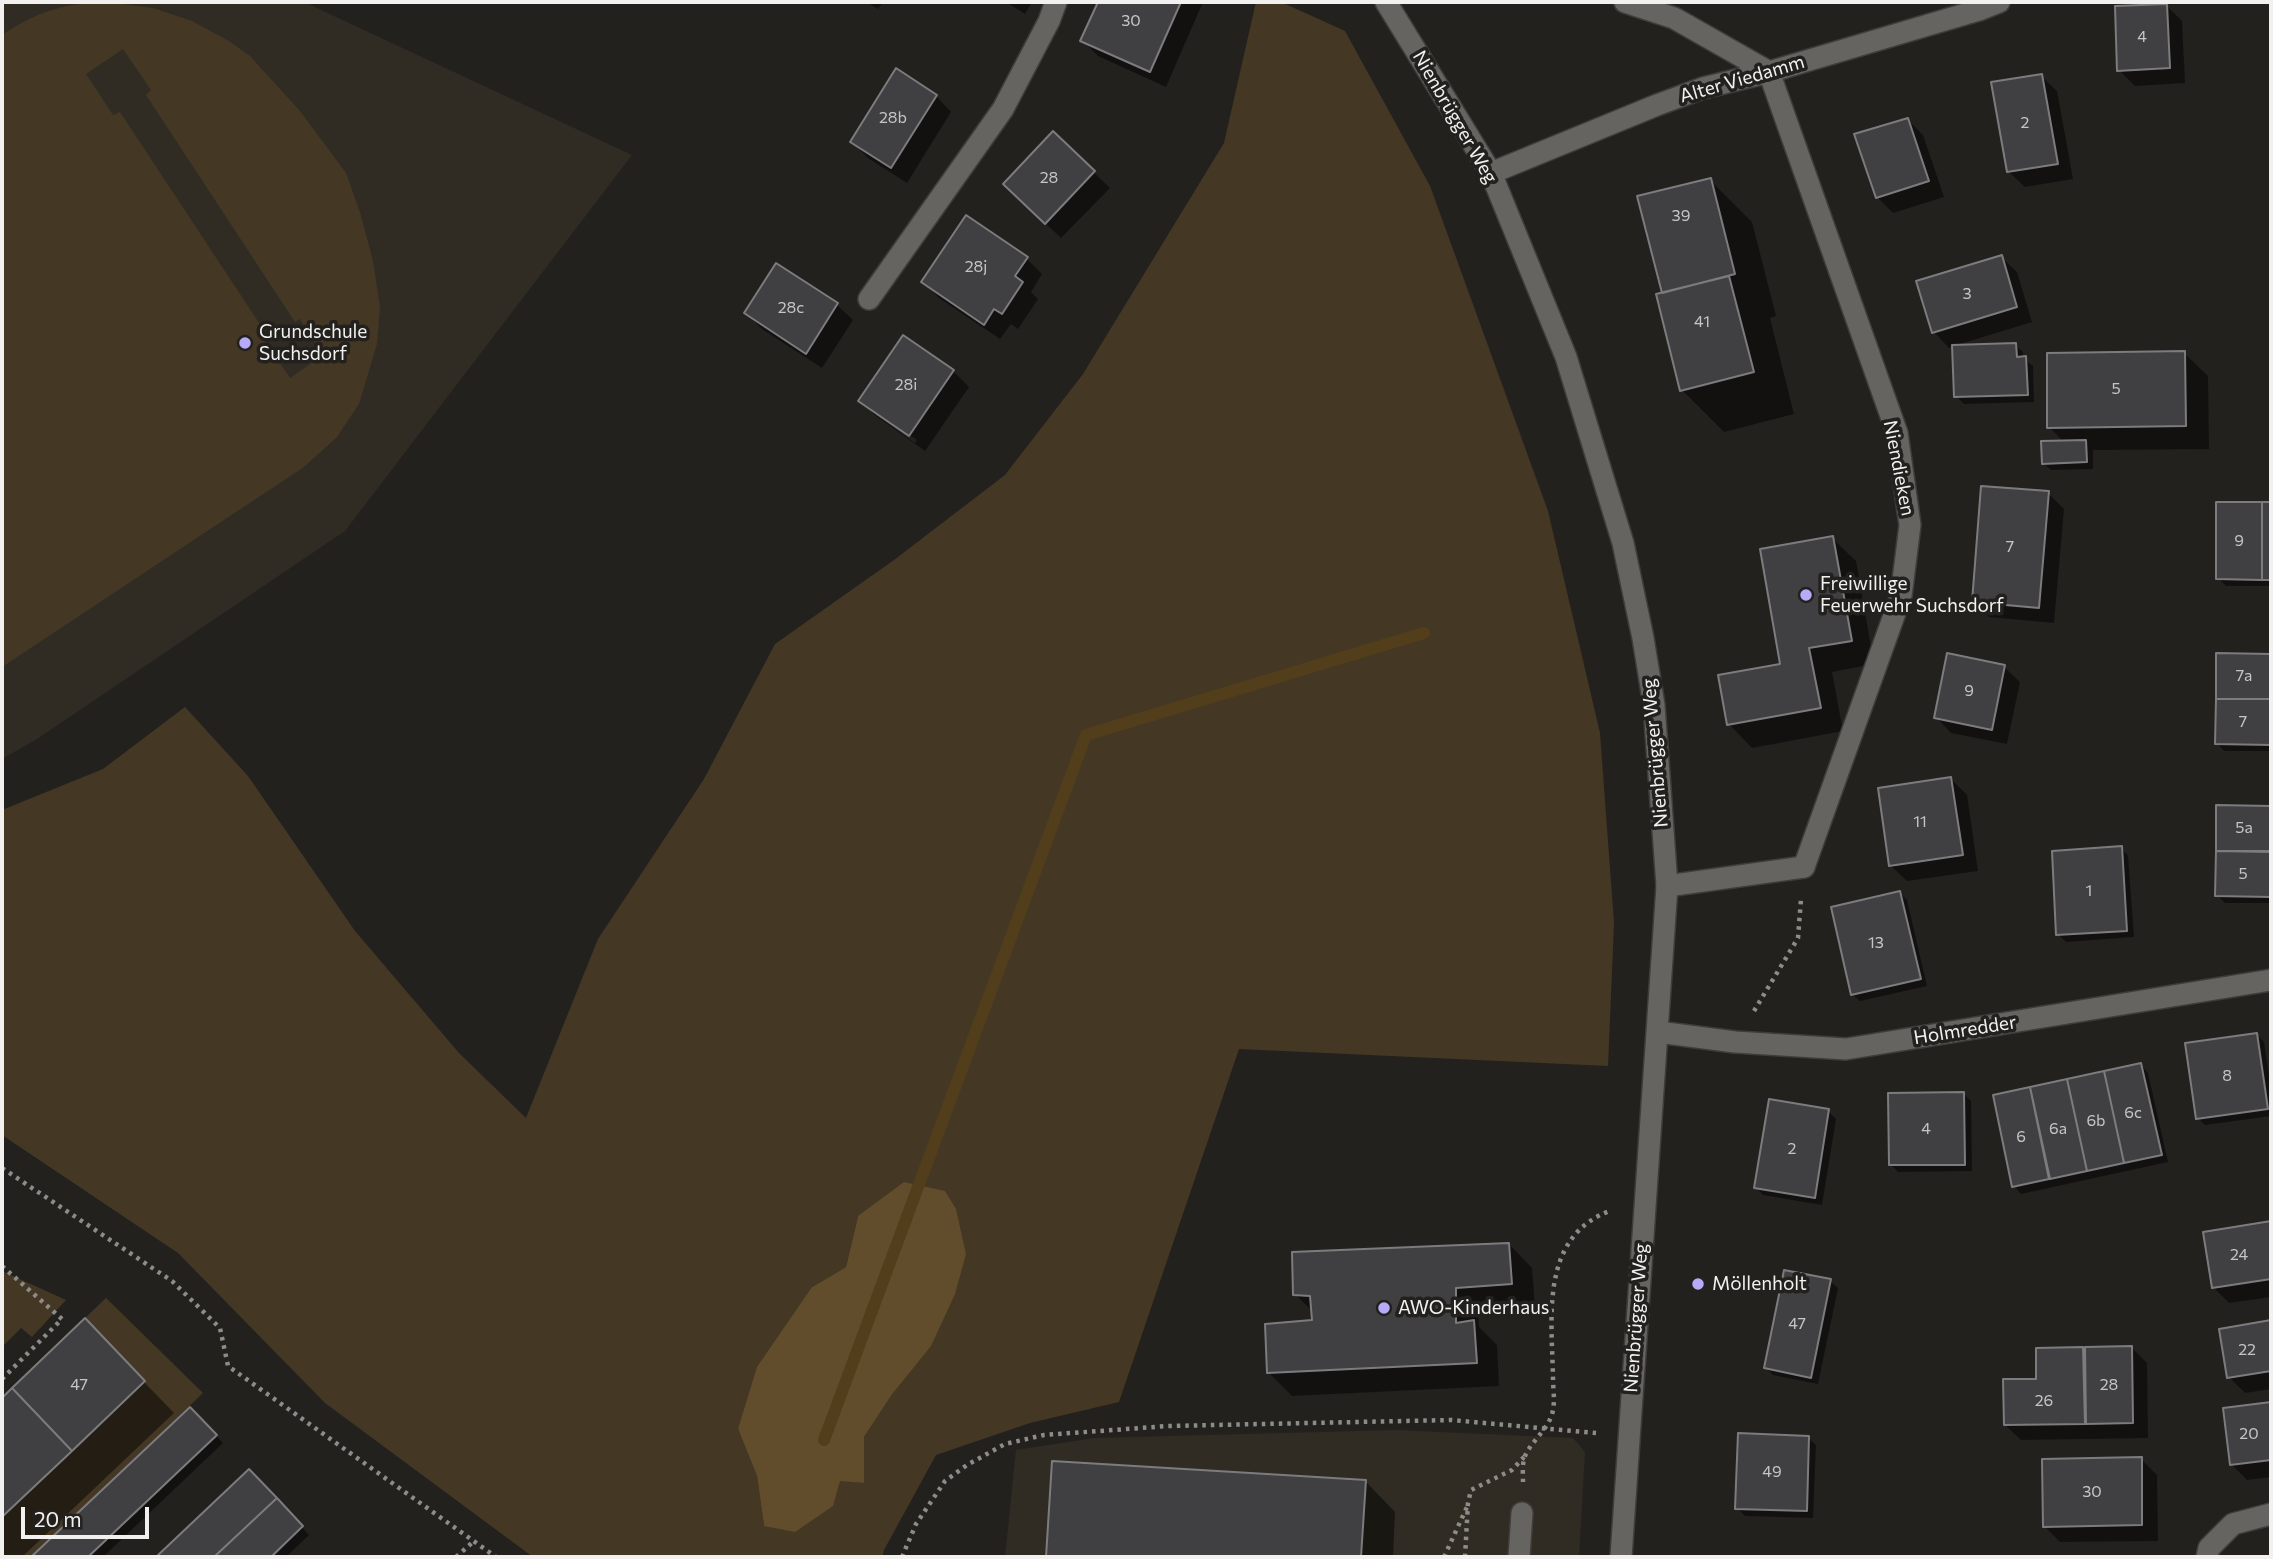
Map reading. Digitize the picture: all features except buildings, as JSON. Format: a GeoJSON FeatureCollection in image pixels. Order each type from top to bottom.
{"type":"FeatureCollection","features":[{"type":"Feature","properties":{"kind":"street"},"geometry":{"type":"LineString","coordinates":[[869,299],[1003,109],[1049,21],[1056,2]]}},
{"type":"Feature","properties":{"kind":"street","name":"Nienbrügger Weg"},"geometry":{"type":"LineString","coordinates":[[1386,2],[1491,173],[1566,358],[1623,543],[1654,705],[1667,887],[1621,1557]]}},
{"type":"Feature","properties":{"kind":"street"},"geometry":{"type":"LineString","coordinates":[[1625,2],[1674,18],[1769,72]]}},
{"type":"Feature","properties":{"kind":"street","name":"Alter Viedamm"},"geometry":{"type":"LineString","coordinates":[[1491,173],[1657,104],[1703,88],[1769,72],[1999,2]]}},
{"type":"Feature","properties":{"kind":"street","name":"Niendieken"},"geometry":{"type":"LineString","coordinates":[[1769,72],[1896,433],[1910,525],[1901,596],[1804,867]]}},
{"type":"Feature","properties":{"kind":"street"},"geometry":{"type":"LineString","coordinates":[[1667,887],[1804,867]]}},
{"type":"Feature","properties":{"kind":"street","name":"Holmredder"},"geometry":{"type":"LineString","coordinates":[[1658,1032],[1735,1042],[1846,1049],[2271,980]]}},
{"type":"Feature","properties":{"kind":"street"},"geometry":{"type":"LineString","coordinates":[[1519,1557],[1522,1513]]}},
{"type":"Feature","properties":{"kind":"street"},"geometry":{"type":"LineString","coordinates":[[2207,1557],[2208,1548],[2233,1524],[2271,1514]]}},
{"type":"Feature","properties":{"kind":"path"},"geometry":{"type":"LineString","coordinates":[[1735,1042],[1798,938],[1804,867]]}},
{"type":"Feature","properties":{"kind":"path"},"geometry":{"type":"LineString","coordinates":[[2,1168],[172,1281],[220,1328],[228,1366],[496,1557]]}},
{"type":"Feature","properties":{"kind":"path"},"geometry":{"type":"LineString","coordinates":[[1465,1557],[1471,1490],[1512,1470],[1544,1429],[1553,1412],[1553,1283],[1557,1266],[1567,1246],[1579,1230],[1591,1221],[1615,1209],[1644,1205]]}},
{"type":"Feature","properties":{"kind":"path"},"geometry":{"type":"LineString","coordinates":[[2,1266],[62,1319],[2,1379]]}},
{"type":"Feature","properties":{"kind":"path"},"geometry":{"type":"LineString","coordinates":[[902,1557],[916,1524],[945,1481],[1005,1444],[1044,1435],[1168,1426],[1451,1420],[1628,1435]]}},
{"type":"Feature","properties":{"kind":"path"},"geometry":{"type":"LineString","coordinates":[[1522,1513],[1524,1457]]}},
{"type":"Feature","properties":{"kind":"path"},"geometry":{"type":"LineString","coordinates":[[1444,1557],[1468,1503]]}},
{"type":"Feature","properties":{"kind":"path"},"geometry":{"type":"LineString","coordinates":[[456,1557],[474,1541]]}},
{"type":"Feature","properties":{"kind":"shaded area","name":"Grundschule Suchsdorf"},"geometry":{"type":"Polygon","coordinates":[[[2,2],[304,2],[632,155],[345,531],[37,739],[2,759],[2,2]]]}},
{"type":"Feature","properties":{"kind":"shaded area"},"geometry":{"type":"Polygon","coordinates":[[[108,2],[153,8],[192,21],[250,56],[300,111],[346,173],[360,212],[373,261],[380,307],[377,344],[359,404],[337,437],[304,467],[2,667],[2,35],[40,14],[108,2]],[[123,49],[86,74],[113,115],[120,112],[269,338],[265,341],[290,378],[323,355],[300,319],[295,322],[146,95],[151,90],[123,49]]]}},
{"type":"Feature","properties":{"kind":"shaded area"},"geometry":{"type":"Polygon","coordinates":[[[1256,2],[1281,2],[1345,31],[1430,186],[1548,511],[1600,733],[1614,923],[1608,1066],[1239,1049],[1119,1402],[1030,1423],[936,1455],[882,1557],[533,1557],[325,1403],[178,1253],[2,1135],[2,810],[103,769],[185,707],[248,776],[355,931],[459,1053],[526,1118],[598,939],[704,779],[775,644],[894,560],[1005,475],[1083,374],[1224,143],[1256,2]],[[858,1216],[846,1267],[812,1287],[738,1429],[757,1476],[764,1526],[840,1480],[864,1483],[864,1437],[893,1393],[858,1216]]]}},
{"type":"Feature","properties":{"kind":"shaded area"},"geometry":{"type":"Polygon","coordinates":[[[904,1182],[945,1191],[956,1209],[966,1254],[955,1294],[931,1346],[893,1393],[864,1437],[864,1483],[840,1481],[833,1506],[795,1532],[764,1526],[757,1476],[738,1429],[757,1367],[812,1287],[846,1267],[858,1216],[904,1182]]]}},
{"type":"Feature","properties":{"kind":"shaded area"},"geometry":{"type":"Polygon","coordinates":[[[2,1271],[66,1300],[32,1337],[21,1328],[2,1347],[2,1271]]]}},
{"type":"Feature","properties":{"kind":"shaded area"},"geometry":{"type":"Polygon","coordinates":[[[106,1298],[203,1393],[31,1557],[2,1557],[2,1517],[144,1382],[85,1318],[106,1298]]]}},
{"type":"Feature","properties":{"kind":"shaded area"},"geometry":{"type":"Polygon","coordinates":[[[1396,1430],[1573,1438],[1585,1452],[1579,1557],[1005,1557],[1016,1450],[1094,1438],[1396,1430]]]}},
{"type":"Feature","properties":{"kind":"waterway"},"geometry":{"type":"LineString","coordinates":[[824,1440],[1086,735],[1424,633]]}},
{"type":"Feature","properties":{"kind":"place","name":"Grundschule Suchsdorf"},"geometry":{"type":"Point","coordinates":[245,343]}},
{"type":"Feature","properties":{"kind":"place","name":"Freiwillige Feuerwehr Suchsdorf"},"geometry":{"type":"Point","coordinates":[1806,595]}},
{"type":"Feature","properties":{"kind":"place","name":"Möllenholt"},"geometry":{"type":"Point","coordinates":[1698,1284]}},
{"type":"Feature","properties":{"kind":"place","name":"AWO-Kinderhaus"},"geometry":{"type":"Point","coordinates":[1384,1308]}}]}
